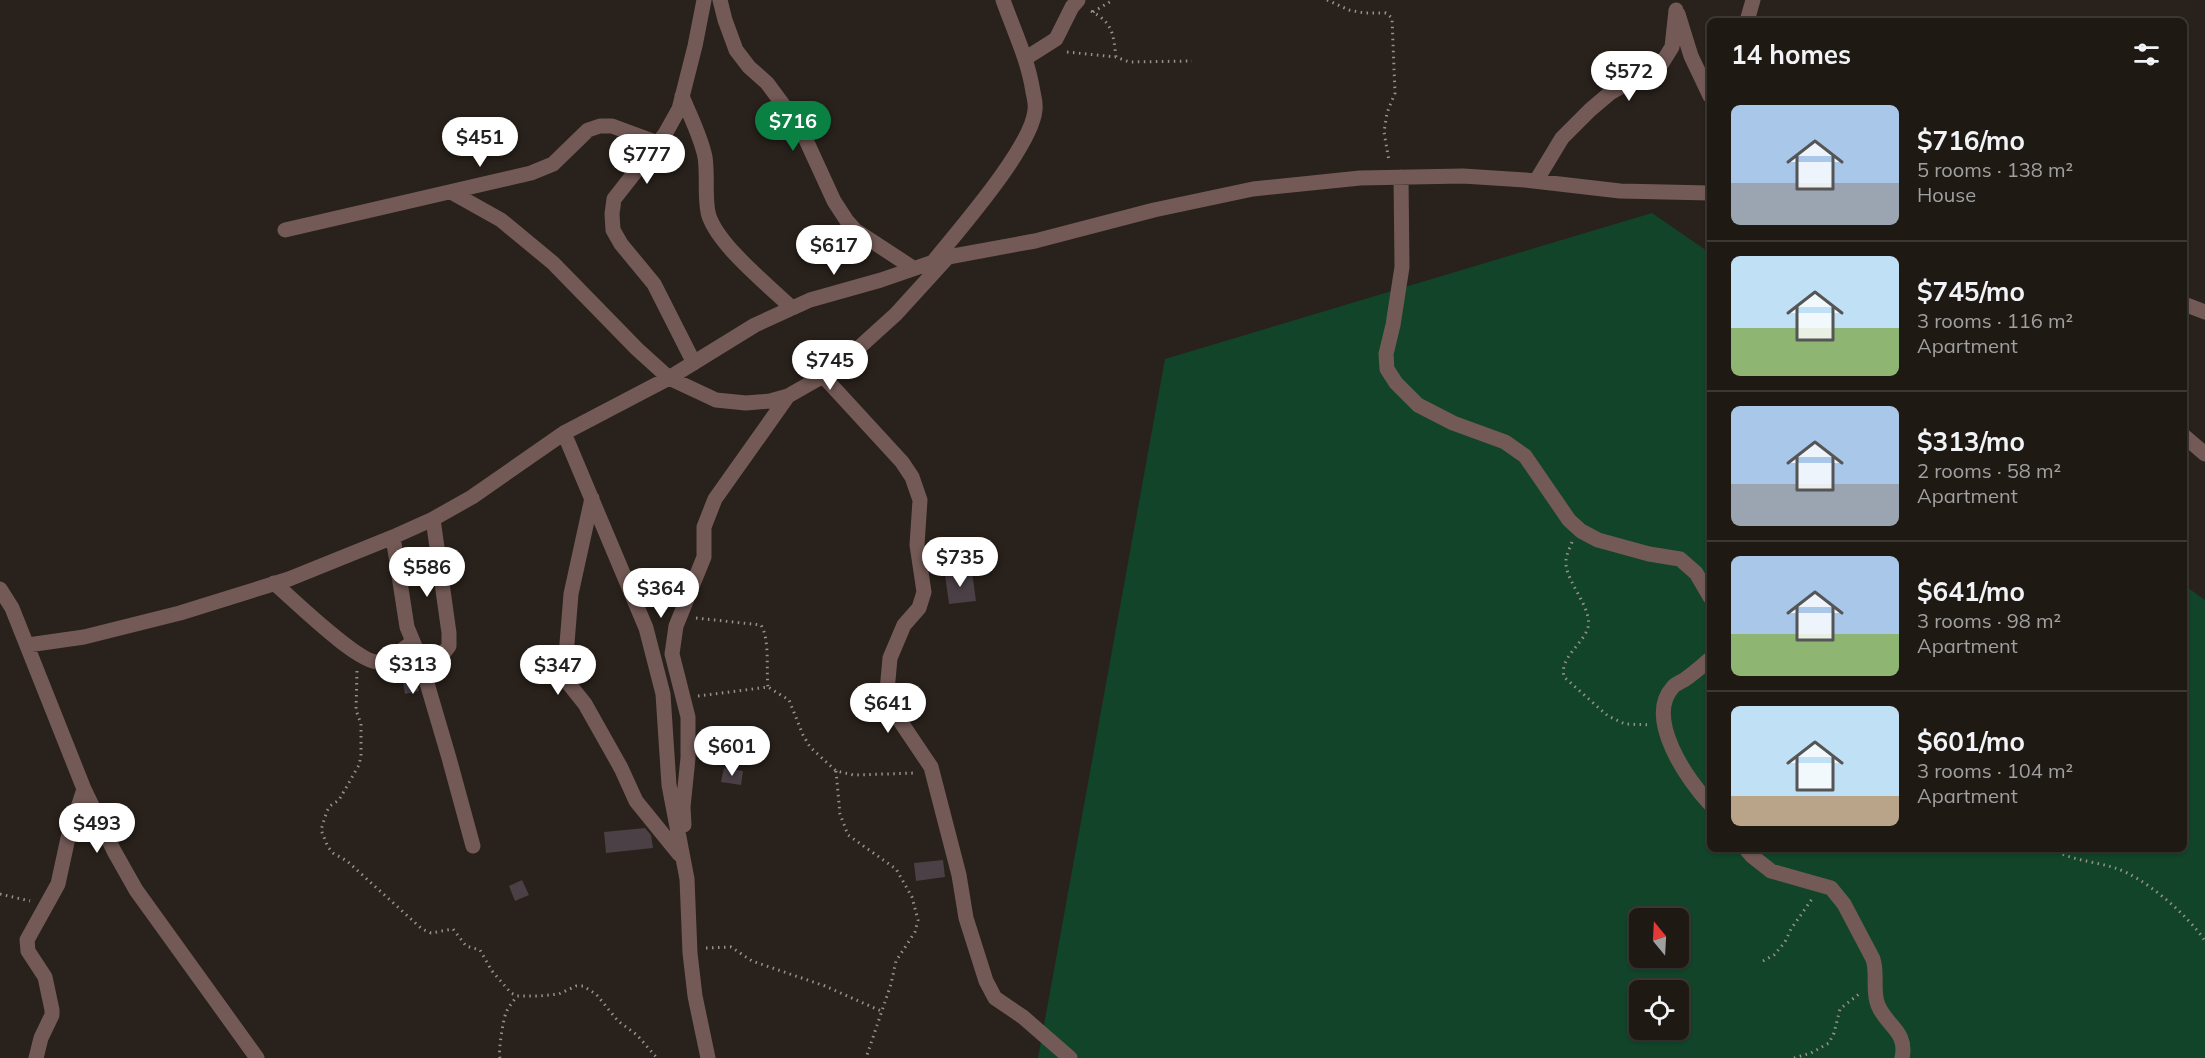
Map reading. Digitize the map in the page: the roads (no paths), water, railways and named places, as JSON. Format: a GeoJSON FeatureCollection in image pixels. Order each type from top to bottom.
{"type":"FeatureCollection","features":[{"type":"Feature","properties":{"kind":"street"},"geometry":{"type":"LineString","coordinates":[[694,363],[654,284],[621,244],[613,230],[612,214],[614,200],[658,143],[679,109],[704,0]]}},
{"type":"Feature","properties":{"kind":"street"},"geometry":{"type":"LineString","coordinates":[[720,0],[736,50],[749,67],[766,83],[801,129],[834,201],[847,221],[855,230],[913,268]]}},
{"type":"Feature","properties":{"kind":"street"},"geometry":{"type":"LineString","coordinates":[[451,192],[501,220],[553,263],[637,349],[669,378],[716,400],[746,404],[788,396],[842,363],[896,314],[940,259],[1009,164],[1030,128],[1035,110],[1026,58],[1003,0]]}},
{"type":"Feature","properties":{"kind":"street"},"geometry":{"type":"LineString","coordinates":[[1748,18],[1753,0]]}},
{"type":"Feature","properties":{"kind":"street"},"geometry":{"type":"LineString","coordinates":[[1026,58],[1056,39],[1077,1]]}},
{"type":"Feature","properties":{"kind":"street"},"geometry":{"type":"LineString","coordinates":[[1675,5],[1691,56],[1707,90]]}},
{"type":"Feature","properties":{"kind":"street"},"geometry":{"type":"LineString","coordinates":[[1536,181],[1562,138],[1590,111],[1610,93],[1662,63],[1672,47],[1675,5]]}},
{"type":"Feature","properties":{"kind":"street"},"geometry":{"type":"LineString","coordinates":[[682,96],[704,154],[708,179],[709,216],[718,234],[742,261],[792,308]]}},
{"type":"Feature","properties":{"kind":"street"},"geometry":{"type":"LineString","coordinates":[[285,230],[531,173],[553,164],[588,130],[600,126],[612,126],[658,143]]}},
{"type":"Feature","properties":{"kind":"street"},"geometry":{"type":"LineString","coordinates":[[27,645],[84,636],[180,613],[274,583],[393,537],[433,519],[471,497],[564,434],[669,378],[755,325],[810,300],[881,280],[940,259],[1035,241],[1154,210],[1252,189],[1360,178],[1462,176],[1536,181],[1620,192],[1707,193]]}},
{"type":"Feature","properties":{"kind":"street"},"geometry":{"type":"LineString","coordinates":[[1396,177],[1402,267],[1386,354],[1386,369],[1396,383],[1418,405],[1453,423],[1505,442],[1525,456],[1569,520],[1581,531],[1598,540],[1680,560],[1696,573],[1707,592]]}},
{"type":"Feature","properties":{"kind":"street"},"geometry":{"type":"LineString","coordinates":[[2187,305],[2205,312]]}},
{"type":"Feature","properties":{"kind":"street"},"geometry":{"type":"LineString","coordinates":[[823,376],[902,462],[912,477],[920,500],[917,545],[924,592],[919,608],[904,625],[890,658],[887,691],[892,709],[922,752],[932,772],[959,875],[966,918],[986,981],[995,998],[1023,1017],[1070,1058]]}},
{"type":"Feature","properties":{"kind":"street"},"geometry":{"type":"LineString","coordinates":[[708,1058],[695,996],[690,949],[683,807],[688,758],[688,726],[684,698],[672,654],[676,626],[704,557],[704,527],[715,498],[788,396]]}},
{"type":"Feature","properties":{"kind":"street"},"geometry":{"type":"LineString","coordinates":[[564,434],[646,628],[663,694],[669,785],[687,879]]}},
{"type":"Feature","properties":{"kind":"street"},"geometry":{"type":"LineString","coordinates":[[2187,439],[2205,454]]}},
{"type":"Feature","properties":{"kind":"street"},"geometry":{"type":"LineString","coordinates":[[592,498],[571,594],[565,668],[569,684],[585,704],[621,768],[636,801],[682,857]]}},
{"type":"Feature","properties":{"kind":"street"},"geometry":{"type":"LineString","coordinates":[[426,678],[447,650],[449,640],[433,519]]}},
{"type":"Feature","properties":{"kind":"street"},"geometry":{"type":"LineString","coordinates":[[393,537],[407,627],[426,678],[473,846]]}},
{"type":"Feature","properties":{"kind":"street"},"geometry":{"type":"LineString","coordinates":[[274,583],[357,654],[381,662],[413,642]]}},
{"type":"Feature","properties":{"kind":"street"},"geometry":{"type":"LineString","coordinates":[[0,589],[12,608],[84,789],[114,851],[136,890],[257,1058]]}},
{"type":"Feature","properties":{"kind":"street"},"geometry":{"type":"LineString","coordinates":[[1707,661],[1673,687],[1664,707],[1665,723],[1674,754],[1697,790],[1707,801]]}},
{"type":"Feature","properties":{"kind":"street"},"geometry":{"type":"LineString","coordinates":[[36,1058],[52,1010],[45,977],[28,951],[26,943],[58,884],[68,837],[84,789]]}},
{"type":"Feature","properties":{"kind":"street"},"geometry":{"type":"LineString","coordinates":[[1749,852],[1771,870],[1831,888],[1844,904],[1873,959],[1877,1005],[1899,1032],[1905,1048],[1902,1058]]}}]}
